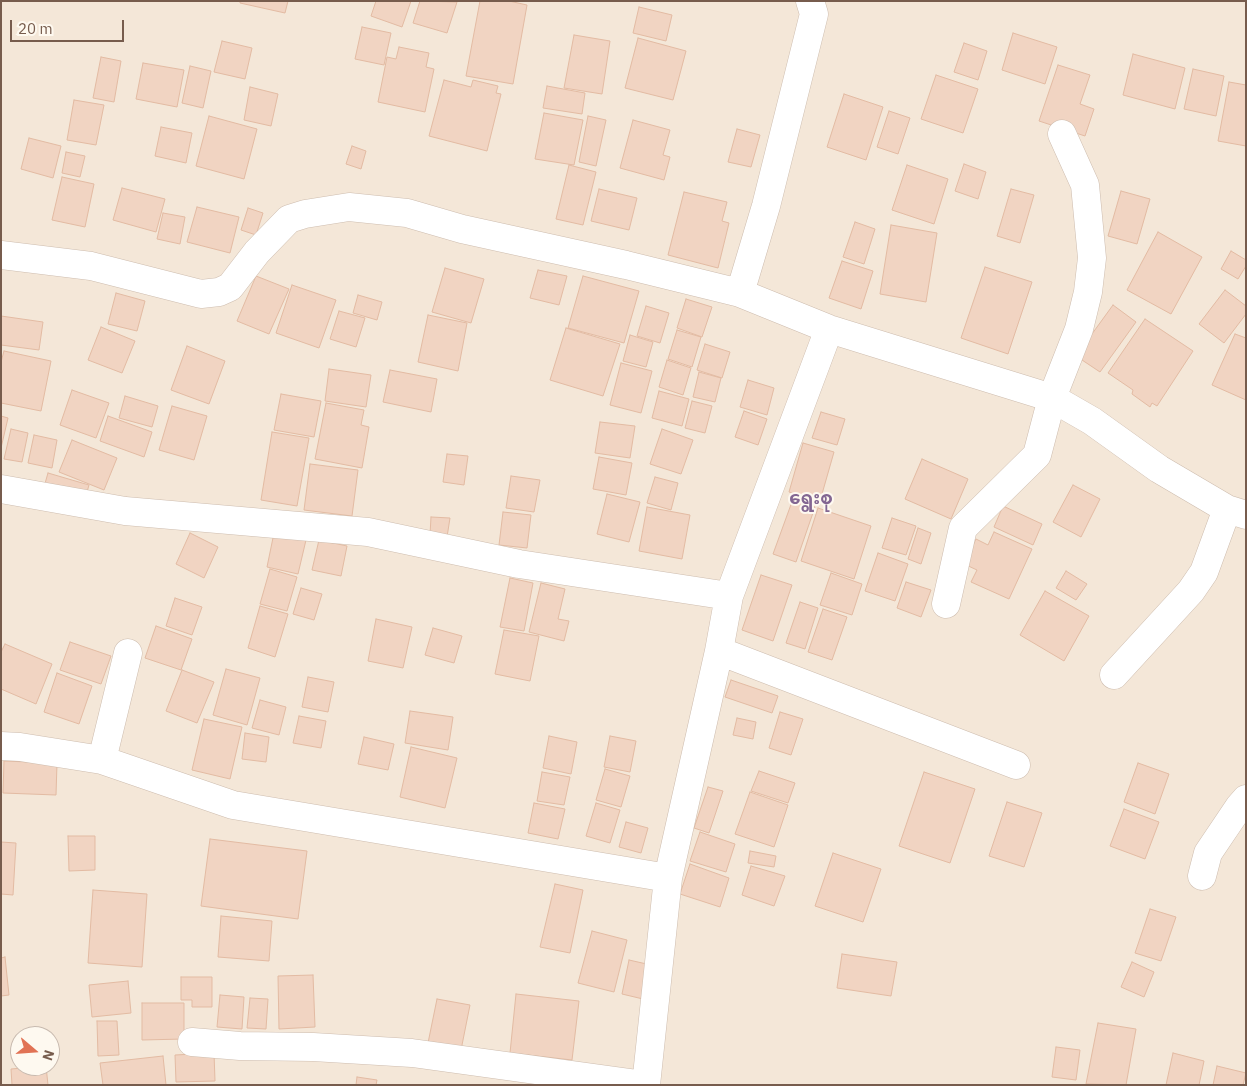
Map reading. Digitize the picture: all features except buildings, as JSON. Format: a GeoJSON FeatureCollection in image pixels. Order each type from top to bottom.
{"type":"FeatureCollection","features":[{"type":"Feature","properties":{"kind":"street"},"geometry":{"type":"LineString","coordinates":[[740,293],[766,206],[814,14],[810,1]]}},
{"type":"Feature","properties":{"kind":"street"},"geometry":{"type":"LineString","coordinates":[[946,604],[964,528],[1037,455],[1052,398],[1079,329],[1088,292],[1092,258],[1085,185],[1062,134]]}},
{"type":"Feature","properties":{"kind":"street"},"geometry":{"type":"LineString","coordinates":[[1,255],[91,266],[201,294],[219,292],[230,287],[257,252],[289,219],[305,214],[349,207],[407,213],[462,230],[626,265],[740,293],[829,329],[1052,398],[1092,421],[1159,469],[1236,512],[1204,572],[1191,591],[1114,675]]}},
{"type":"Feature","properties":{"kind":"street"},"geometry":{"type":"LineString","coordinates":[[192,1042],[240,1046],[313,1047],[412,1053],[646,1085],[668,878],[719,651],[729,596],[829,329]]}},
{"type":"Feature","properties":{"kind":"street"},"geometry":{"type":"LineString","coordinates":[[1,489],[125,511],[368,532],[519,564],[729,596]]}},
{"type":"Feature","properties":{"kind":"street"},"geometry":{"type":"LineString","coordinates":[[719,651],[1016,765]]}},
{"type":"Feature","properties":{"kind":"street"},"geometry":{"type":"LineString","coordinates":[[102,760],[128,653]]}},
{"type":"Feature","properties":{"kind":"street"},"geometry":{"type":"LineString","coordinates":[[1,746],[20,747],[102,760],[233,805],[668,878]]}},
{"type":"Feature","properties":{"kind":"street"},"geometry":{"type":"LineString","coordinates":[[1202,876],[1208,853],[1246,799]]}},
{"type":"Feature","properties":{"kind":"shaded area"},"geometry":{"type":"Polygon","coordinates":[[[1,1],[1246,1],[1246,1085],[1,1085],[1,1]]]}},
{"type":"Feature","properties":{"kind":"district","name":"ရွေးစု"},"geometry":{"type":"Point","coordinates":[811,499]}}]}
